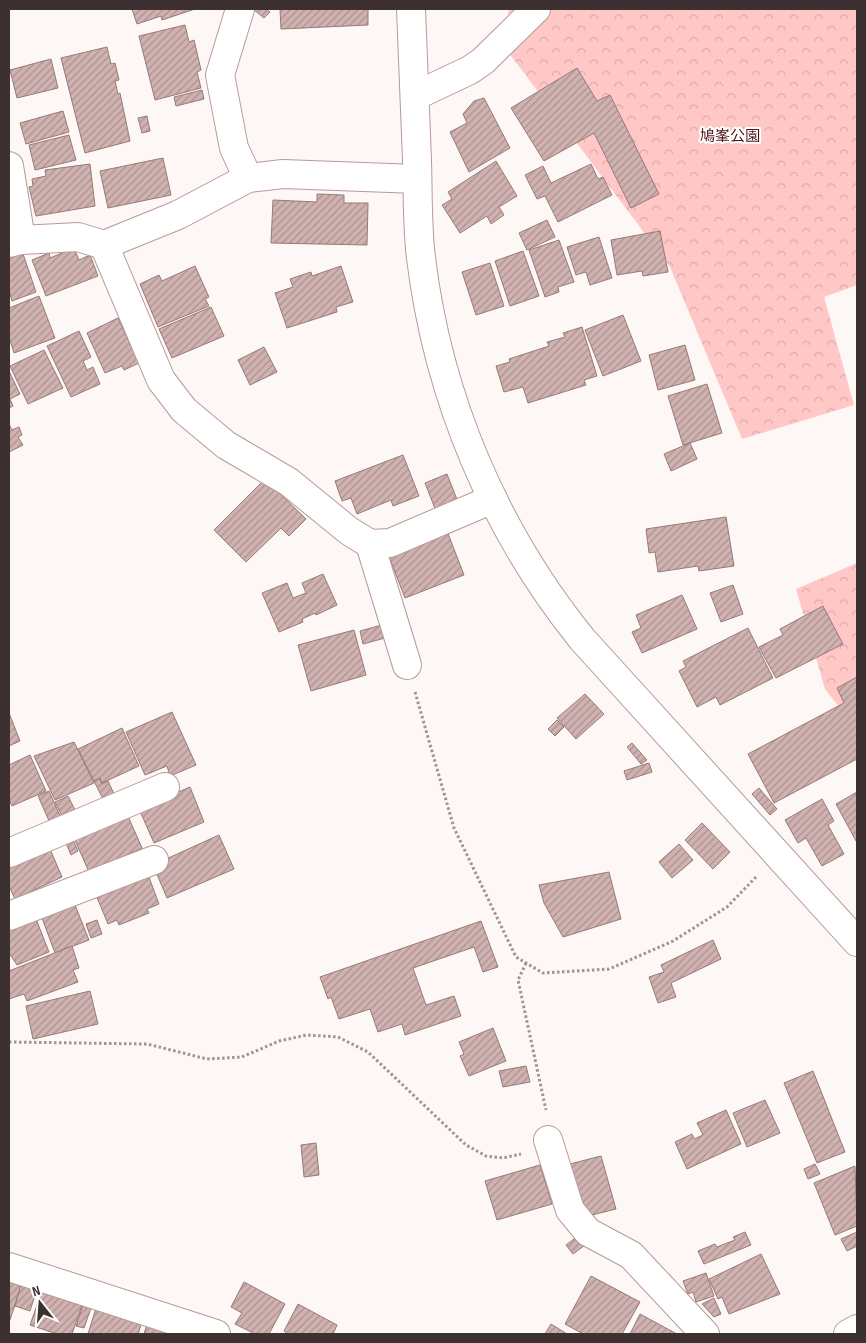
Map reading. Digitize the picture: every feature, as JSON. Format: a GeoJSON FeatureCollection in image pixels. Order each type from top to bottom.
{"type":"FeatureCollection","features":[{"type":"Feature","properties":{"kind":"street"},"geometry":{"type":"LineString","coordinates":[[240,9],[220,75],[234,148],[248,178]]}},
{"type":"Feature","properties":{"kind":"street"},"geometry":{"type":"LineString","coordinates":[[411,9],[421,256],[438,349],[462,428],[493,499],[535,574],[582,639],[857,942]]}},
{"type":"Feature","properties":{"kind":"street"},"geometry":{"type":"LineString","coordinates":[[415,96],[470,70],[483,61],[536,9]]}},
{"type":"Feature","properties":{"kind":"street"},"geometry":{"type":"LineString","coordinates":[[9,166],[15,241],[78,237],[104,244],[178,215],[248,178],[283,174],[417,179]]}},
{"type":"Feature","properties":{"kind":"street"},"geometry":{"type":"LineString","coordinates":[[104,244],[161,380],[184,410],[226,445],[289,482],[349,530],[370,544],[390,543],[493,499]]}},
{"type":"Feature","properties":{"kind":"street"},"geometry":{"type":"LineString","coordinates":[[370,544],[407,665]]}},
{"type":"Feature","properties":{"kind":"street"},"geometry":{"type":"LineString","coordinates":[[9,853],[165,787]]}},
{"type":"Feature","properties":{"kind":"street"},"geometry":{"type":"LineString","coordinates":[[9,916],[154,860]]}},
{"type":"Feature","properties":{"kind":"street"},"geometry":{"type":"LineString","coordinates":[[548,1140],[570,1210],[588,1232],[631,1255],[705,1334]]}},
{"type":"Feature","properties":{"kind":"street"},"geometry":{"type":"LineString","coordinates":[[9,1267],[216,1334]]}},
{"type":"Feature","properties":{"kind":"street"},"geometry":{"type":"LineString","coordinates":[[848,1334],[857,1329]]}},
{"type":"Feature","properties":{"kind":"path"},"geometry":{"type":"LineString","coordinates":[[407,665],[454,828],[516,957],[543,973],[609,969],[673,941],[727,907],[778,855]]}},
{"type":"Feature","properties":{"kind":"path"},"geometry":{"type":"LineString","coordinates":[[9,1042],[147,1044],[207,1059],[242,1057],[279,1041],[307,1035],[338,1037],[368,1052],[466,1145],[486,1156],[503,1158],[534,1150],[552,1137],[518,980],[526,963]]}},
{"type":"Feature","properties":{"kind":"green space","name":"鳩峯公園"},"geometry":{"type":"Polygon","coordinates":[[[509,9],[857,9],[857,285],[824,297],[854,405],[742,439],[670,267],[503,45],[509,9]]]}},
{"type":"Feature","properties":{"kind":"green space"},"geometry":{"type":"Polygon","coordinates":[[[857,563],[857,730],[825,689],[796,589],[857,563]]]}},
{"type":"Feature","properties":{"kind":"building"},"geometry":{"type":"Polygon","coordinates":[[[132,9],[195,9],[162,20],[161,16],[137,24],[132,9]]]}},
{"type":"Feature","properties":{"kind":"building"},"geometry":{"type":"Polygon","coordinates":[[[253,9],[266,9],[270,12],[264,18],[253,9]]]}},
{"type":"Feature","properties":{"kind":"building"},"geometry":{"type":"Polygon","coordinates":[[[280,9],[368,9],[368,25],[281,29],[280,9]]]}},
{"type":"Feature","properties":{"kind":"building"},"geometry":{"type":"Polygon","coordinates":[[[185,25],[189,42],[194,40],[201,70],[197,72],[201,88],[155,100],[139,36],[185,25]]]}},
{"type":"Feature","properties":{"kind":"building"},"geometry":{"type":"Polygon","coordinates":[[[107,47],[111,64],[115,63],[119,80],[115,81],[118,94],[120,93],[130,141],[85,153],[61,58],[107,47]]]}},
{"type":"Feature","properties":{"kind":"building"},"geometry":{"type":"Polygon","coordinates":[[[51,59],[58,88],[17,98],[10,70],[51,59]]]}},
{"type":"Feature","properties":{"kind":"building"},"geometry":{"type":"Polygon","coordinates":[[[577,68],[597,101],[610,95],[659,194],[631,208],[594,133],[544,161],[511,108],[577,68]]]}},
{"type":"Feature","properties":{"kind":"building"},"geometry":{"type":"Polygon","coordinates":[[[202,90],[204,99],[176,106],[174,97],[202,90]]]}},
{"type":"Feature","properties":{"kind":"building"},"geometry":{"type":"Polygon","coordinates":[[[484,98],[510,148],[469,172],[450,132],[467,123],[463,114],[474,101],[484,98]]]}},
{"type":"Feature","properties":{"kind":"building"},"geometry":{"type":"Polygon","coordinates":[[[63,111],[69,132],[26,144],[20,123],[63,111]]]}},
{"type":"Feature","properties":{"kind":"building"},"geometry":{"type":"Polygon","coordinates":[[[147,116],[150,131],[142,133],[138,118],[147,116]]]}},
{"type":"Feature","properties":{"kind":"building"},"geometry":{"type":"Polygon","coordinates":[[[69,135],[76,160],[35,170],[29,145],[69,135]]]}},
{"type":"Feature","properties":{"kind":"building"},"geometry":{"type":"Polygon","coordinates":[[[163,158],[171,195],[108,208],[100,171],[163,158]]]}},
{"type":"Feature","properties":{"kind":"building"},"geometry":{"type":"Polygon","coordinates":[[[496,161],[517,196],[499,207],[504,215],[491,224],[487,216],[460,233],[442,205],[452,199],[448,192],[496,161]]]}},
{"type":"Feature","properties":{"kind":"building"},"geometry":{"type":"Polygon","coordinates":[[[90,164],[95,206],[36,216],[29,187],[33,186],[32,179],[46,176],[45,170],[90,164]]]}},
{"type":"Feature","properties":{"kind":"building"},"geometry":{"type":"Polygon","coordinates":[[[591,164],[598,179],[603,177],[612,195],[558,222],[545,196],[537,199],[525,175],[543,166],[551,183],[591,164]]]}},
{"type":"Feature","properties":{"kind":"building"},"geometry":{"type":"Polygon","coordinates":[[[317,194],[344,195],[344,203],[368,203],[367,245],[271,243],[273,200],[317,202],[317,194]]]}},
{"type":"Feature","properties":{"kind":"building"},"geometry":{"type":"Polygon","coordinates":[[[547,220],[555,237],[527,250],[519,233],[547,220]]]}},
{"type":"Feature","properties":{"kind":"building"},"geometry":{"type":"Polygon","coordinates":[[[660,231],[668,272],[643,276],[642,271],[617,275],[611,240],[660,231]]]}},
{"type":"Feature","properties":{"kind":"building"},"geometry":{"type":"Polygon","coordinates":[[[599,237],[612,278],[590,285],[586,272],[576,275],[567,247],[599,237]]]}},
{"type":"Feature","properties":{"kind":"building"},"geometry":{"type":"Polygon","coordinates":[[[559,240],[574,282],[558,287],[559,292],[545,297],[529,250],[559,240]]]}},
{"type":"Feature","properties":{"kind":"building"},"geometry":{"type":"Polygon","coordinates":[[[21,248],[36,292],[12,301],[9,290],[9,252],[21,248]]]}},
{"type":"Feature","properties":{"kind":"building"},"geometry":{"type":"Polygon","coordinates":[[[74,248],[79,260],[90,255],[98,276],[46,296],[32,260],[49,253],[50,258],[74,248]]]}},
{"type":"Feature","properties":{"kind":"building"},"geometry":{"type":"Polygon","coordinates":[[[523,251],[539,296],[510,306],[495,261],[523,251]]]}},
{"type":"Feature","properties":{"kind":"building"},"geometry":{"type":"Polygon","coordinates":[[[490,263],[504,306],[476,315],[462,272],[490,263]]]}},
{"type":"Feature","properties":{"kind":"building"},"geometry":{"type":"Polygon","coordinates":[[[195,266],[209,297],[205,299],[209,306],[158,327],[140,284],[159,275],[162,281],[195,266]]]}},
{"type":"Feature","properties":{"kind":"building"},"geometry":{"type":"Polygon","coordinates":[[[341,266],[353,302],[336,307],[337,312],[287,328],[275,293],[293,287],[290,279],[311,272],[312,276],[341,266]]]}},
{"type":"Feature","properties":{"kind":"building"},"geometry":{"type":"Polygon","coordinates":[[[39,296],[55,338],[14,353],[9,337],[9,308],[39,296]]]}},
{"type":"Feature","properties":{"kind":"building"},"geometry":{"type":"Polygon","coordinates":[[[211,307],[224,336],[172,358],[159,329],[211,307]]]}},
{"type":"Feature","properties":{"kind":"building"},"geometry":{"type":"Polygon","coordinates":[[[623,315],[641,361],[603,376],[585,330],[623,315]]]}},
{"type":"Feature","properties":{"kind":"building"},"geometry":{"type":"Polygon","coordinates":[[[118,318],[139,363],[124,370],[122,366],[105,373],[87,333],[118,318]]]}},
{"type":"Feature","properties":{"kind":"building"},"geometry":{"type":"Polygon","coordinates":[[[582,327],[597,376],[584,380],[586,385],[528,403],[523,387],[504,392],[496,366],[510,362],[509,359],[549,346],[547,342],[565,337],[563,333],[582,327]]]}},
{"type":"Feature","properties":{"kind":"building"},"geometry":{"type":"Polygon","coordinates":[[[79,331],[91,357],[83,361],[87,370],[93,367],[100,384],[71,397],[47,346],[79,331]]]}},
{"type":"Feature","properties":{"kind":"building"},"geometry":{"type":"Polygon","coordinates":[[[685,345],[695,380],[658,390],[649,355],[685,345]]]}},
{"type":"Feature","properties":{"kind":"building"},"geometry":{"type":"Polygon","coordinates":[[[264,347],[277,372],[250,385],[238,360],[264,347]]]}},
{"type":"Feature","properties":{"kind":"building"},"geometry":{"type":"Polygon","coordinates":[[[44,350],[63,388],[28,404],[10,366],[44,350]]]}},
{"type":"Feature","properties":{"kind":"building"},"geometry":{"type":"Polygon","coordinates":[[[9,371],[20,394],[10,399],[13,406],[9,408],[9,371]]]}},
{"type":"Feature","properties":{"kind":"building"},"geometry":{"type":"Polygon","coordinates":[[[707,384],[722,433],[683,445],[668,396],[707,384]]]}},
{"type":"Feature","properties":{"kind":"building"},"geometry":{"type":"Polygon","coordinates":[[[9,424],[12,430],[19,427],[22,435],[18,437],[23,445],[9,452],[9,424]]]}},
{"type":"Feature","properties":{"kind":"building"},"geometry":{"type":"Polygon","coordinates":[[[690,443],[697,459],[671,471],[664,454],[690,443]]]}},
{"type":"Feature","properties":{"kind":"building"},"geometry":{"type":"Polygon","coordinates":[[[403,455],[419,496],[393,506],[391,500],[357,514],[351,498],[342,501],[335,481],[403,455]]]}},
{"type":"Feature","properties":{"kind":"building"},"geometry":{"type":"Polygon","coordinates":[[[447,474],[458,502],[436,511],[425,483],[447,474]]]}},
{"type":"Feature","properties":{"kind":"building"},"geometry":{"type":"Polygon","coordinates":[[[265,479],[306,519],[289,536],[281,528],[246,562],[214,530],[265,479]]]}},
{"type":"Feature","properties":{"kind":"building"},"geometry":{"type":"Polygon","coordinates":[[[726,517],[734,566],[699,571],[698,566],[658,572],[655,552],[649,553],[646,529],[726,517]]]}},
{"type":"Feature","properties":{"kind":"building"},"geometry":{"type":"Polygon","coordinates":[[[447,531],[464,575],[405,598],[388,554],[447,531]]]}},
{"type":"Feature","properties":{"kind":"building"},"geometry":{"type":"Polygon","coordinates":[[[323,574],[337,605],[302,619],[303,622],[279,632],[262,593],[287,583],[293,598],[306,593],[302,583],[323,574]]]}},
{"type":"Feature","properties":{"kind":"building"},"geometry":{"type":"Polygon","coordinates":[[[733,585],[743,614],[721,622],[710,593],[733,585]]]}},
{"type":"Feature","properties":{"kind":"building"},"geometry":{"type":"Polygon","coordinates":[[[682,595],[697,629],[642,653],[632,632],[641,628],[636,615],[682,595]]]}},
{"type":"Feature","properties":{"kind":"building"},"geometry":{"type":"Polygon","coordinates":[[[823,606],[843,644],[776,678],[759,647],[783,635],[780,629],[823,606]]]}},
{"type":"Feature","properties":{"kind":"building"},"geometry":{"type":"Polygon","coordinates":[[[382,625],[385,638],[363,644],[360,631],[382,625]]]}},
{"type":"Feature","properties":{"kind":"building"},"geometry":{"type":"Polygon","coordinates":[[[748,628],[773,678],[720,705],[716,697],[697,707],[679,671],[686,667],[683,661],[748,628]]]}},
{"type":"Feature","properties":{"kind":"building"},"geometry":{"type":"Polygon","coordinates":[[[354,630],[366,675],[311,691],[298,645],[354,630]]]}},
{"type":"Feature","properties":{"kind":"building"},"geometry":{"type":"Polygon","coordinates":[[[857,677],[857,759],[774,803],[748,754],[844,703],[837,688],[857,677]]]}},
{"type":"Feature","properties":{"kind":"building"},"geometry":{"type":"Polygon","coordinates":[[[585,694],[604,714],[576,739],[557,718],[585,694]]]}},
{"type":"Feature","properties":{"kind":"building"},"geometry":{"type":"Polygon","coordinates":[[[172,712],[196,765],[170,776],[167,766],[145,775],[126,732],[172,712]]]}},
{"type":"Feature","properties":{"kind":"building"},"geometry":{"type":"Polygon","coordinates":[[[9,713],[20,741],[9,746],[9,713]]]}},
{"type":"Feature","properties":{"kind":"building"},"geometry":{"type":"Polygon","coordinates":[[[557,720],[564,727],[555,736],[548,729],[557,720]]]}},
{"type":"Feature","properties":{"kind":"building"},"geometry":{"type":"Polygon","coordinates":[[[122,728],[139,766],[102,783],[100,778],[94,781],[78,749],[122,728]]]}},
{"type":"Feature","properties":{"kind":"building"},"geometry":{"type":"Polygon","coordinates":[[[74,742],[94,783],[55,800],[34,756],[74,742]]]}},
{"type":"Feature","properties":{"kind":"building"},"geometry":{"type":"Polygon","coordinates":[[[632,743],[647,760],[641,764],[627,747],[632,743]]]}},
{"type":"Feature","properties":{"kind":"building"},"geometry":{"type":"Polygon","coordinates":[[[30,755],[46,791],[12,806],[9,799],[9,765],[30,755]]]}},
{"type":"Feature","properties":{"kind":"building"},"geometry":{"type":"Polygon","coordinates":[[[649,763],[652,772],[627,780],[624,771],[649,763]]]}},
{"type":"Feature","properties":{"kind":"building"},"geometry":{"type":"Polygon","coordinates":[[[99,778],[102,784],[108,781],[114,794],[103,799],[94,781],[99,778]]]}},
{"type":"Feature","properties":{"kind":"building"},"geometry":{"type":"Polygon","coordinates":[[[190,787],[204,822],[154,843],[139,809],[190,787]]]}},
{"type":"Feature","properties":{"kind":"building"},"geometry":{"type":"Polygon","coordinates":[[[759,788],[777,809],[770,815],[752,794],[759,788]]]}},
{"type":"Feature","properties":{"kind":"building"},"geometry":{"type":"Polygon","coordinates":[[[49,791],[61,818],[50,823],[38,796],[49,791]]]}},
{"type":"Feature","properties":{"kind":"building"},"geometry":{"type":"Polygon","coordinates":[[[857,792],[857,840],[856,841],[836,804],[857,792]]]}},
{"type":"Feature","properties":{"kind":"building"},"geometry":{"type":"Polygon","coordinates":[[[68,796],[76,812],[63,818],[55,802],[68,796]]]}},
{"type":"Feature","properties":{"kind":"building"},"geometry":{"type":"Polygon","coordinates":[[[822,799],[834,821],[828,825],[844,854],[822,866],[806,838],[798,843],[785,820],[822,799]]]}},
{"type":"Feature","properties":{"kind":"building"},"geometry":{"type":"Polygon","coordinates":[[[127,814],[142,848],[89,872],[74,838],[127,814]]]}},
{"type":"Feature","properties":{"kind":"building"},"geometry":{"type":"Polygon","coordinates":[[[702,823],[730,852],[713,869],[685,840],[702,823]]]}},
{"type":"Feature","properties":{"kind":"building"},"geometry":{"type":"Polygon","coordinates":[[[219,835],[234,869],[167,898],[153,865],[219,835]]]}},
{"type":"Feature","properties":{"kind":"building"},"geometry":{"type":"Polygon","coordinates":[[[73,840],[78,851],[71,855],[66,843],[73,840]]]}},
{"type":"Feature","properties":{"kind":"building"},"geometry":{"type":"Polygon","coordinates":[[[679,844],[693,860],[672,878],[659,862],[679,844]]]}},
{"type":"Feature","properties":{"kind":"building"},"geometry":{"type":"Polygon","coordinates":[[[50,849],[62,877],[15,899],[9,886],[9,867],[50,849]]]}},
{"type":"Feature","properties":{"kind":"building"},"geometry":{"type":"Polygon","coordinates":[[[147,872],[159,904],[147,909],[149,913],[119,925],[117,920],[108,924],[96,895],[147,872]]]}},
{"type":"Feature","properties":{"kind":"building"},"geometry":{"type":"Polygon","coordinates":[[[609,872],[621,919],[563,937],[544,903],[539,885],[609,872]]]}},
{"type":"Feature","properties":{"kind":"building"},"geometry":{"type":"Polygon","coordinates":[[[75,905],[89,940],[55,953],[42,918],[75,905]]]}},
{"type":"Feature","properties":{"kind":"building"},"geometry":{"type":"Polygon","coordinates":[[[36,919],[49,952],[17,965],[9,953],[9,930],[36,919]]]}},
{"type":"Feature","properties":{"kind":"building"},"geometry":{"type":"Polygon","coordinates":[[[97,920],[102,934],[91,938],[86,924],[97,920]]]}},
{"type":"Feature","properties":{"kind":"building"},"geometry":{"type":"Polygon","coordinates":[[[481,921],[498,967],[483,972],[474,947],[413,968],[426,1005],[454,996],[461,1016],[405,1035],[402,1024],[378,1032],[370,1009],[339,1019],[331,997],[328,999],[320,977],[481,921]]]}},
{"type":"Feature","properties":{"kind":"building"},"geometry":{"type":"Polygon","coordinates":[[[713,940],[721,959],[671,983],[676,997],[658,1003],[649,977],[664,972],[661,965],[713,940]]]}},
{"type":"Feature","properties":{"kind":"building"},"geometry":{"type":"Polygon","coordinates":[[[72,946],[79,968],[73,970],[78,982],[27,1001],[24,994],[9,999],[9,971],[72,946]]]}},
{"type":"Feature","properties":{"kind":"building"},"geometry":{"type":"Polygon","coordinates":[[[90,991],[98,1024],[33,1039],[26,1006],[90,991]]]}},
{"type":"Feature","properties":{"kind":"building"},"geometry":{"type":"Polygon","coordinates":[[[493,1028],[506,1061],[469,1076],[460,1056],[464,1054],[459,1042],[493,1028]]]}},
{"type":"Feature","properties":{"kind":"building"},"geometry":{"type":"Polygon","coordinates":[[[526,1066],[530,1082],[503,1087],[499,1071],[526,1066]]]}},
{"type":"Feature","properties":{"kind":"building"},"geometry":{"type":"Polygon","coordinates":[[[813,1071],[845,1152],[817,1163],[784,1083],[813,1071]]]}},
{"type":"Feature","properties":{"kind":"building"},"geometry":{"type":"Polygon","coordinates":[[[765,1100],[780,1133],[747,1147],[733,1113],[765,1100]]]}},
{"type":"Feature","properties":{"kind":"building"},"geometry":{"type":"Polygon","coordinates":[[[726,1110],[741,1144],[687,1169],[675,1142],[692,1134],[694,1139],[703,1135],[697,1123],[726,1110]]]}},
{"type":"Feature","properties":{"kind":"building"},"geometry":{"type":"Polygon","coordinates":[[[316,1143],[319,1175],[304,1177],[301,1145],[316,1143]]]}},
{"type":"Feature","properties":{"kind":"building"},"geometry":{"type":"Polygon","coordinates":[[[601,1156],[616,1209],[580,1218],[566,1165],[601,1156]]]}},
{"type":"Feature","properties":{"kind":"building"},"geometry":{"type":"Polygon","coordinates":[[[815,1164],[820,1174],[808,1179],[804,1169],[815,1164]]]}},
{"type":"Feature","properties":{"kind":"building"},"geometry":{"type":"Polygon","coordinates":[[[540,1165],[552,1204],[497,1220],[485,1181],[540,1165]]]}},
{"type":"Feature","properties":{"kind":"building"},"geometry":{"type":"Polygon","coordinates":[[[855,1166],[857,1226],[835,1235],[814,1183],[855,1166]]]}},
{"type":"Feature","properties":{"kind":"building"},"geometry":{"type":"Polygon","coordinates":[[[745,1232],[751,1245],[704,1264],[698,1251],[715,1244],[717,1247],[735,1240],[733,1237],[745,1232]]]}},
{"type":"Feature","properties":{"kind":"building"},"geometry":{"type":"Polygon","coordinates":[[[857,1232],[857,1246],[847,1251],[841,1239],[857,1232]]]}},
{"type":"Feature","properties":{"kind":"building"},"geometry":{"type":"Polygon","coordinates":[[[578,1236],[585,1245],[573,1254],[566,1245],[578,1236]]]}},
{"type":"Feature","properties":{"kind":"building"},"geometry":{"type":"Polygon","coordinates":[[[761,1254],[780,1294],[729,1314],[722,1297],[718,1299],[709,1279],[761,1254]]]}},
{"type":"Feature","properties":{"kind":"building"},"geometry":{"type":"Polygon","coordinates":[[[706,1273],[714,1296],[696,1302],[693,1292],[688,1294],[683,1281],[706,1273]]]}},
{"type":"Feature","properties":{"kind":"building"},"geometry":{"type":"Polygon","coordinates":[[[591,1276],[640,1302],[622,1334],[583,1334],[565,1324],[591,1276]]]}},
{"type":"Feature","properties":{"kind":"building"},"geometry":{"type":"Polygon","coordinates":[[[9,1279],[22,1283],[10,1320],[9,1319],[9,1279]]]}},
{"type":"Feature","properties":{"kind":"building"},"geometry":{"type":"Polygon","coordinates":[[[244,1282],[285,1304],[269,1334],[255,1334],[235,1324],[242,1313],[231,1307],[244,1282]]]}},
{"type":"Feature","properties":{"kind":"building"},"geometry":{"type":"Polygon","coordinates":[[[21,1284],[37,1289],[30,1311],[15,1306],[21,1284]]]}},
{"type":"Feature","properties":{"kind":"building"},"geometry":{"type":"Polygon","coordinates":[[[42,1291],[82,1305],[72,1334],[57,1334],[30,1325],[42,1291]]]}},
{"type":"Feature","properties":{"kind":"building"},"geometry":{"type":"Polygon","coordinates":[[[714,1298],[721,1314],[714,1317],[702,1304],[714,1298]]]}},
{"type":"Feature","properties":{"kind":"building"},"geometry":{"type":"Polygon","coordinates":[[[84,1302],[92,1305],[84,1328],[76,1326],[84,1302]]]}},
{"type":"Feature","properties":{"kind":"building"},"geometry":{"type":"Polygon","coordinates":[[[298,1304],[337,1325],[333,1334],[288,1334],[284,1331],[298,1304]]]}},
{"type":"Feature","properties":{"kind":"building"},"geometry":{"type":"Polygon","coordinates":[[[96,1308],[142,1322],[138,1334],[88,1334],[96,1308]]]}},
{"type":"Feature","properties":{"kind":"building"},"geometry":{"type":"Polygon","coordinates":[[[640,1314],[677,1334],[630,1334],[640,1314]]]}},
{"type":"Feature","properties":{"kind":"building"},"geometry":{"type":"Polygon","coordinates":[[[147,1324],[180,1334],[144,1334],[147,1324]]]}},
{"type":"Feature","properties":{"kind":"building"},"geometry":{"type":"Polygon","coordinates":[[[551,1324],[567,1334],[545,1334],[551,1324]]]}}]}
